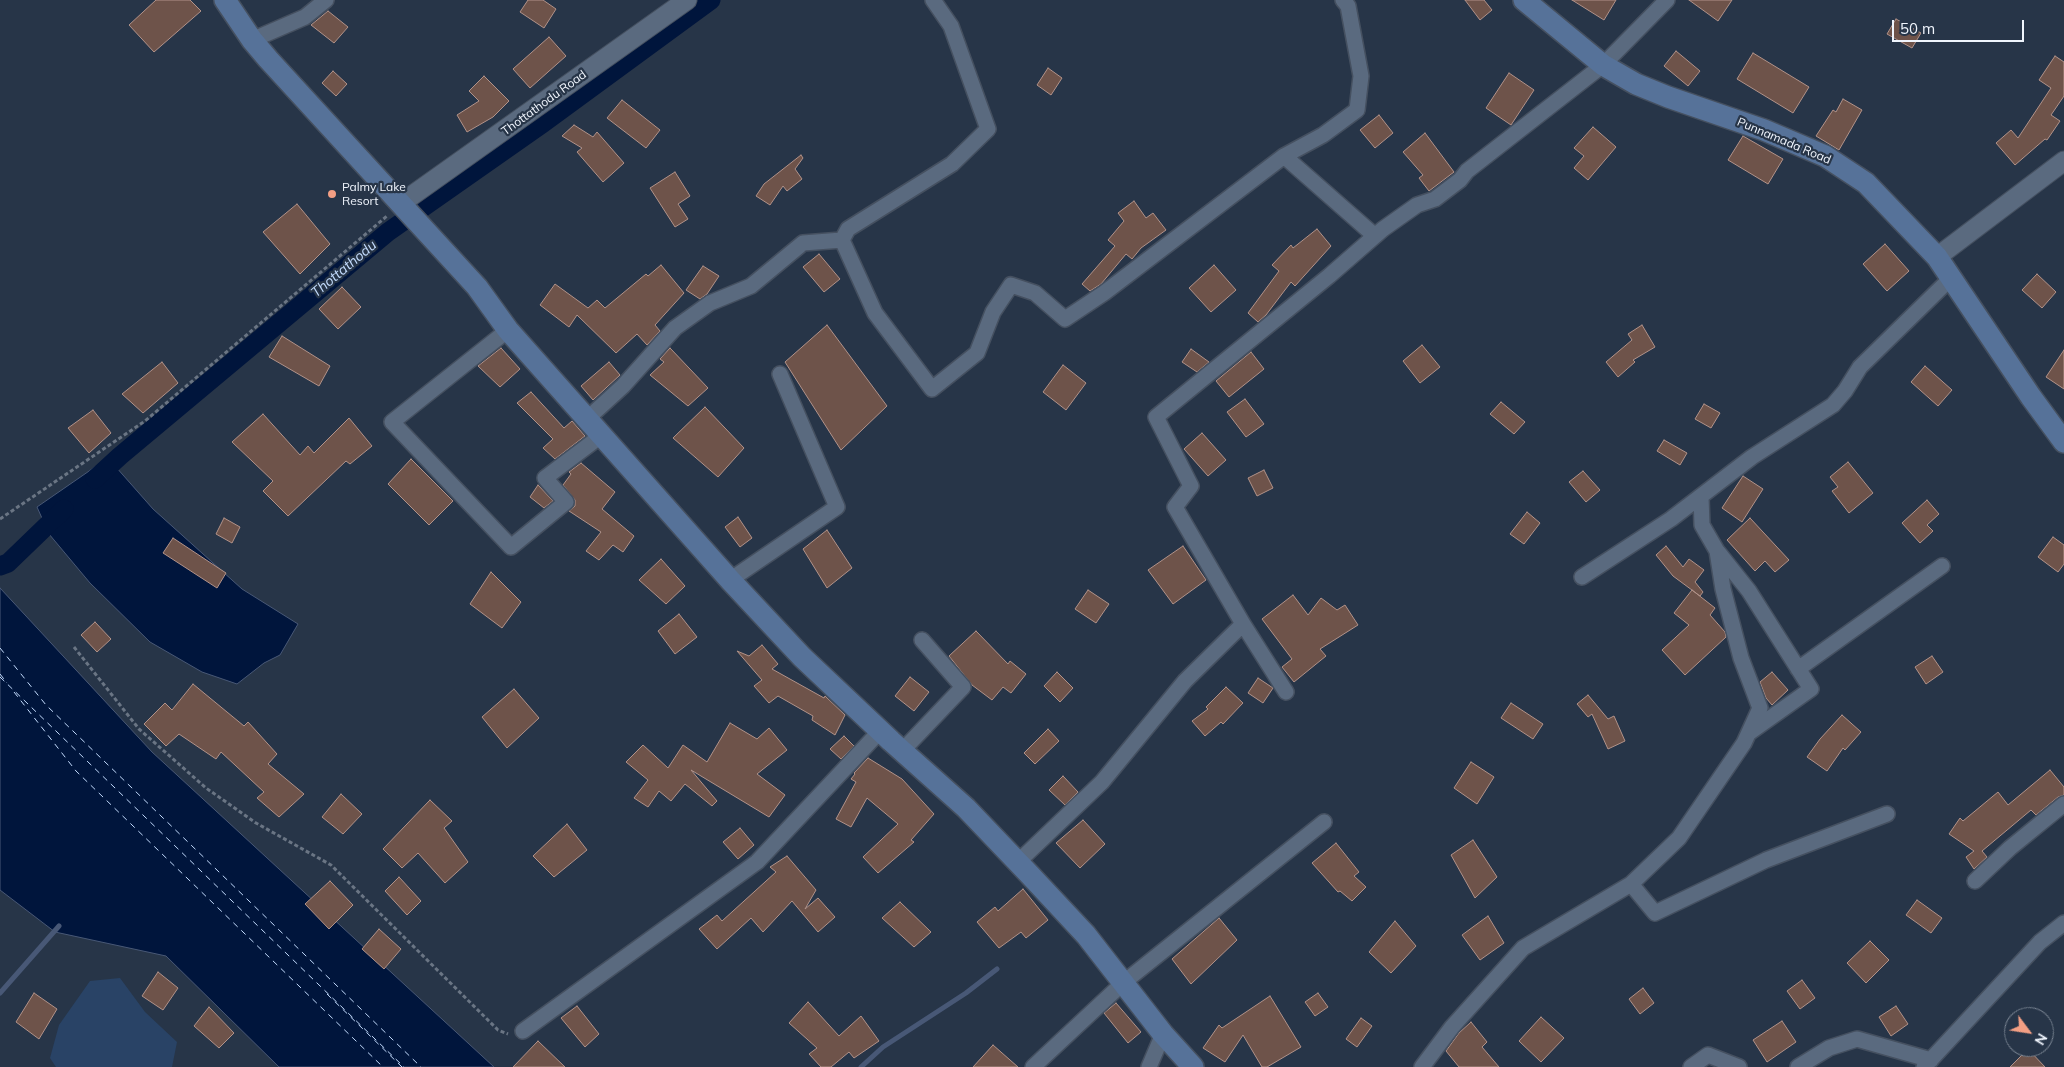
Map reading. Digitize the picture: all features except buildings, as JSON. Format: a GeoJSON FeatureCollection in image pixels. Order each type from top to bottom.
{"type":"FeatureCollection","features":[{"type":"Feature","properties":{"kind":"main road"},"geometry":{"type":"LineString","coordinates":[[225,0],[252,40],[477,287],[508,330],[730,580],[802,657],[966,808],[1018,862],[1086,935],[1163,1034],[1193,1067]]}},
{"type":"Feature","properties":{"kind":"main road","name":"Punnamada Road"},"geometry":{"type":"LineString","coordinates":[[1524,0],[1603,65],[1636,84],[1668,98],[1764,130],[1825,156],[1866,182],[1937,257],[2064,442]]}},
{"type":"Feature","properties":{"kind":"street"},"geometry":{"type":"LineString","coordinates":[[252,40],[305,17],[326,0]]}},
{"type":"Feature","properties":{"kind":"street","name":"Thottathodu Road"},"geometry":{"type":"LineString","coordinates":[[407,212],[688,0]]}},
{"type":"Feature","properties":{"kind":"street"},"geometry":{"type":"LineString","coordinates":[[842,240],[848,228],[952,164],[988,129],[950,26],[933,0]]}},
{"type":"Feature","properties":{"kind":"street"},"geometry":{"type":"LineString","coordinates":[[842,240],[875,313],[932,389],[977,353],[993,312],[1011,285],[1035,294],[1064,319],[1104,293],[1284,156],[1323,135],[1357,110],[1361,76],[1348,6],[1343,0]]}},
{"type":"Feature","properties":{"kind":"street"},"geometry":{"type":"LineString","coordinates":[[1286,692],[1243,624],[1175,507],[1191,486],[1156,417],[1329,276],[1375,236],[1417,205],[1435,199],[1603,65],[1667,0]]}},
{"type":"Feature","properties":{"kind":"street"},"geometry":{"type":"LineString","coordinates":[[1284,156],[1375,236]]}},
{"type":"Feature","properties":{"kind":"street"},"geometry":{"type":"LineString","coordinates":[[1937,257],[2064,162]]}},
{"type":"Feature","properties":{"kind":"street"},"geometry":{"type":"LineString","coordinates":[[588,419],[623,386],[675,328],[710,303],[751,286],[803,243],[842,240]]}},
{"type":"Feature","properties":{"kind":"street"},"geometry":{"type":"LineString","coordinates":[[1582,577],[1701,497],[1752,457],[1833,405],[1845,391],[1860,367],[1951,278]]}},
{"type":"Feature","properties":{"kind":"street"},"geometry":{"type":"LineString","coordinates":[[508,330],[392,422],[511,547],[566,502],[545,478],[602,436]]}},
{"type":"Feature","properties":{"kind":"street"},"geometry":{"type":"LineString","coordinates":[[730,580],[837,507],[780,374]]}},
{"type":"Feature","properties":{"kind":"street"},"geometry":{"type":"LineString","coordinates":[[1701,497],[1702,525],[1717,551],[1749,591],[1811,689],[1748,734]]}},
{"type":"Feature","properties":{"kind":"street"},"geometry":{"type":"LineString","coordinates":[[1422,1067],[1452,1027],[1523,948],[1631,884],[1680,838],[1748,734],[1760,708],[1741,658],[1723,590],[1717,551]]}},
{"type":"Feature","properties":{"kind":"street"},"geometry":{"type":"LineString","coordinates":[[1798,669],[1942,566]]}},
{"type":"Feature","properties":{"kind":"street"},"geometry":{"type":"LineString","coordinates":[[1018,862],[1102,782],[1185,682],[1243,624]]}},
{"type":"Feature","properties":{"kind":"street"},"geometry":{"type":"LineString","coordinates":[[902,751],[963,687],[922,640]]}},
{"type":"Feature","properties":{"kind":"street"},"geometry":{"type":"LineString","coordinates":[[523,1031],[757,862],[881,730]]}},
{"type":"Feature","properties":{"kind":"street"},"geometry":{"type":"LineString","coordinates":[[1975,881],[2010,848],[2064,804]]}},
{"type":"Feature","properties":{"kind":"street"},"geometry":{"type":"LineString","coordinates":[[1631,884],[1655,913],[1766,860],[1887,814]]}},
{"type":"Feature","properties":{"kind":"street"},"geometry":{"type":"LineString","coordinates":[[1033,1067],[1123,983],[1324,822]]}},
{"type":"Feature","properties":{"kind":"street"},"geometry":{"type":"LineString","coordinates":[[1798,1067],[1829,1048],[1857,1039],[1927,1064],[2040,942],[2064,923]]}},
{"type":"Feature","properties":{"kind":"street"},"geometry":{"type":"LineString","coordinates":[[1149,1067],[1163,1034]]}},
{"type":"Feature","properties":{"kind":"street"},"geometry":{"type":"LineString","coordinates":[[1691,1067],[1708,1055],[1739,1067]]}},
{"type":"Feature","properties":{"kind":"path"},"geometry":{"type":"LineString","coordinates":[[0,518],[145,422],[407,212]]}},
{"type":"Feature","properties":{"kind":"path"},"geometry":{"type":"LineString","coordinates":[[74,647],[139,729],[206,788],[256,823],[331,865],[498,1030],[512,1034],[523,1031]]}},
{"type":"Feature","properties":{"kind":"shaded area"},"geometry":{"type":"Polygon","coordinates":[[[108,458],[153,509],[242,589],[298,624],[280,655],[264,663],[237,684],[202,672],[150,642],[90,583],[49,534],[37,507],[108,458]]]}},
{"type":"Feature","properties":{"kind":"shaded area"},"geometry":{"type":"Polygon","coordinates":[[[0,588],[152,752],[494,1067],[279,1067],[166,956],[55,932],[0,890],[0,588]]]}},
{"type":"Feature","properties":{"kind":"shaded area"},"geometry":{"type":"Polygon","coordinates":[[[120,978],[145,1012],[177,1042],[172,1067],[56,1067],[50,1058],[59,1025],[90,981],[120,978]]]}},
{"type":"Feature","properties":{"kind":"waterway","name":"Thottathodu"},"geometry":{"type":"LineString","coordinates":[[95,479],[388,232],[542,124],[711,0]]}},
{"type":"Feature","properties":{"kind":"waterway","name":"Thottathodu"},"geometry":{"type":"LineString","coordinates":[[0,566],[8,563],[64,509]]}},
{"type":"Feature","properties":{"kind":"waterway"},"geometry":{"type":"LineString","coordinates":[[0,993],[59,926]]}},
{"type":"Feature","properties":{"kind":"waterway"},"geometry":{"type":"LineString","coordinates":[[861,1067],[883,1047],[966,993],[997,969]]}},
{"type":"Feature","properties":{"kind":"ferry route"},"geometry":{"type":"LineString","coordinates":[[0,648],[46,705],[421,1067]]}},
{"type":"Feature","properties":{"kind":"ferry route"},"geometry":{"type":"LineString","coordinates":[[0,674],[7,683]]}},
{"type":"Feature","properties":{"kind":"ferry route"},"geometry":{"type":"LineString","coordinates":[[0,677],[404,1067]]}},
{"type":"Feature","properties":{"kind":"ferry route"},"geometry":{"type":"LineString","coordinates":[[14,692],[76,771],[383,1067]]}},
{"type":"Feature","properties":{"kind":"ferry route"},"geometry":{"type":"LineString","coordinates":[[327,994],[402,1067]]}},
{"type":"Feature","properties":{"kind":"place","name":"Palmy Lake Resort"},"geometry":{"type":"Point","coordinates":[332,194]}}]}
